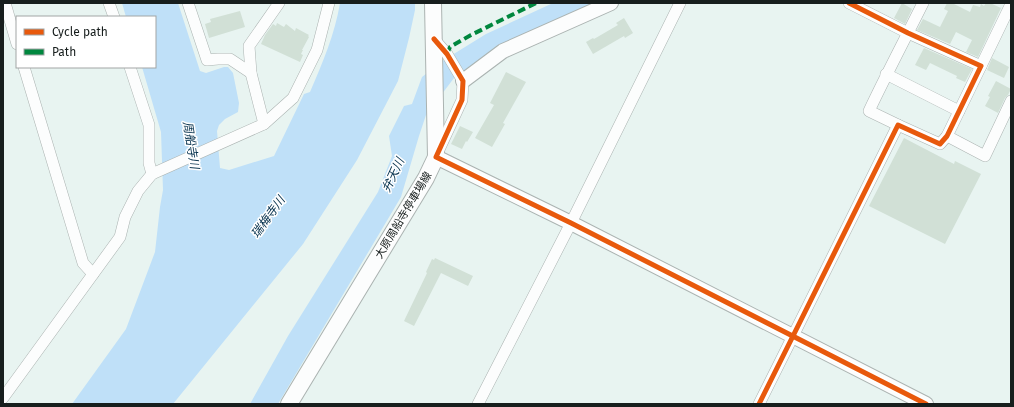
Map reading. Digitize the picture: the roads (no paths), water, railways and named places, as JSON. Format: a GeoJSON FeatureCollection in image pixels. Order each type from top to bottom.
{"type":"FeatureCollection","features":[{"type":"Feature","properties":{"kind":"main road","name":"大原周船寺停車場線"},"geometry":{"type":"LineString","coordinates":[[289,404],[426,178],[436,157],[441,59],[434,40],[433,3]]}},
{"type":"Feature","properties":{"kind":"street"},"geometry":{"type":"LineString","coordinates":[[5,3],[16,41]]}},
{"type":"Feature","properties":{"kind":"street"},"geometry":{"type":"LineString","coordinates":[[109,3],[114,16]]}},
{"type":"Feature","properties":{"kind":"street"},"geometry":{"type":"LineString","coordinates":[[188,3],[207,60],[218,58],[230,59],[251,73]]}},
{"type":"Feature","properties":{"kind":"street"},"geometry":{"type":"LineString","coordinates":[[4,394],[120,237],[125,217],[138,191],[152,174],[264,124],[293,98],[317,50],[329,3]]}},
{"type":"Feature","properties":{"kind":"street"},"geometry":{"type":"LineString","coordinates":[[463,81],[503,51],[611,3]]}},
{"type":"Feature","properties":{"kind":"street"},"geometry":{"type":"LineString","coordinates":[[478,404],[571,223],[680,3]]}},
{"type":"Feature","properties":{"kind":"street"},"geometry":{"type":"LineString","coordinates":[[849,3],[908,33],[981,66]]}},
{"type":"Feature","properties":{"kind":"street"},"geometry":{"type":"LineString","coordinates":[[923,3],[886,74],[869,111],[940,144],[947,136],[1011,4],[1008,3]]}},
{"type":"Feature","properties":{"kind":"street"},"geometry":{"type":"LineString","coordinates":[[264,124],[251,73],[249,46],[275,5]]}},
{"type":"Feature","properties":{"kind":"street"},"geometry":{"type":"LineString","coordinates":[[441,59],[463,81],[462,100],[436,157],[571,223],[926,404]]}},
{"type":"Feature","properties":{"kind":"street"},"geometry":{"type":"LineString","coordinates":[[24,68],[83,264],[93,274]]}},
{"type":"Feature","properties":{"kind":"street"},"geometry":{"type":"LineString","coordinates":[[130,68],[148,125],[149,163],[152,174]]}},
{"type":"Feature","properties":{"kind":"street"},"geometry":{"type":"LineString","coordinates":[[886,74],[959,111]]}},
{"type":"Feature","properties":{"kind":"street"},"geometry":{"type":"LineString","coordinates":[[947,136],[985,156],[1011,101]]}},
{"type":"Feature","properties":{"kind":"street"},"geometry":{"type":"LineString","coordinates":[[759,404],[898,124]]}},
{"type":"Feature","properties":{"kind":"water"},"geometry":{"type":"Polygon","coordinates":[[[122,3],[178,3],[200,71],[206,73],[228,67],[233,73],[239,103],[238,112],[225,119],[219,125],[217,131],[220,168],[229,170],[274,156],[304,94],[310,92],[331,37],[340,3],[415,3],[409,38],[398,81],[357,160],[303,244],[173,404],[72,404],[126,329],[155,252],[163,190],[161,132],[142,68],[156,68],[156,16],[126,16],[122,3]]]}},
{"type":"Feature","properties":{"kind":"water","name":"弁天川"},"geometry":{"type":"Polygon","coordinates":[[[553,3],[596,3],[497,48],[454,78],[426,115],[401,197],[278,404],[250,404],[288,336],[378,192],[392,156],[389,136],[404,106],[412,104],[422,77],[444,60],[486,34],[553,3]]]}},
{"type":"Feature","properties":{"kind":"water label","name":"周船寺川"},"geometry":{"type":"Point","coordinates":[191,145]}},
{"type":"Feature","properties":{"kind":"water label","name":"瑞梅寺川"},"geometry":{"type":"Point","coordinates":[268,217]}}]}
